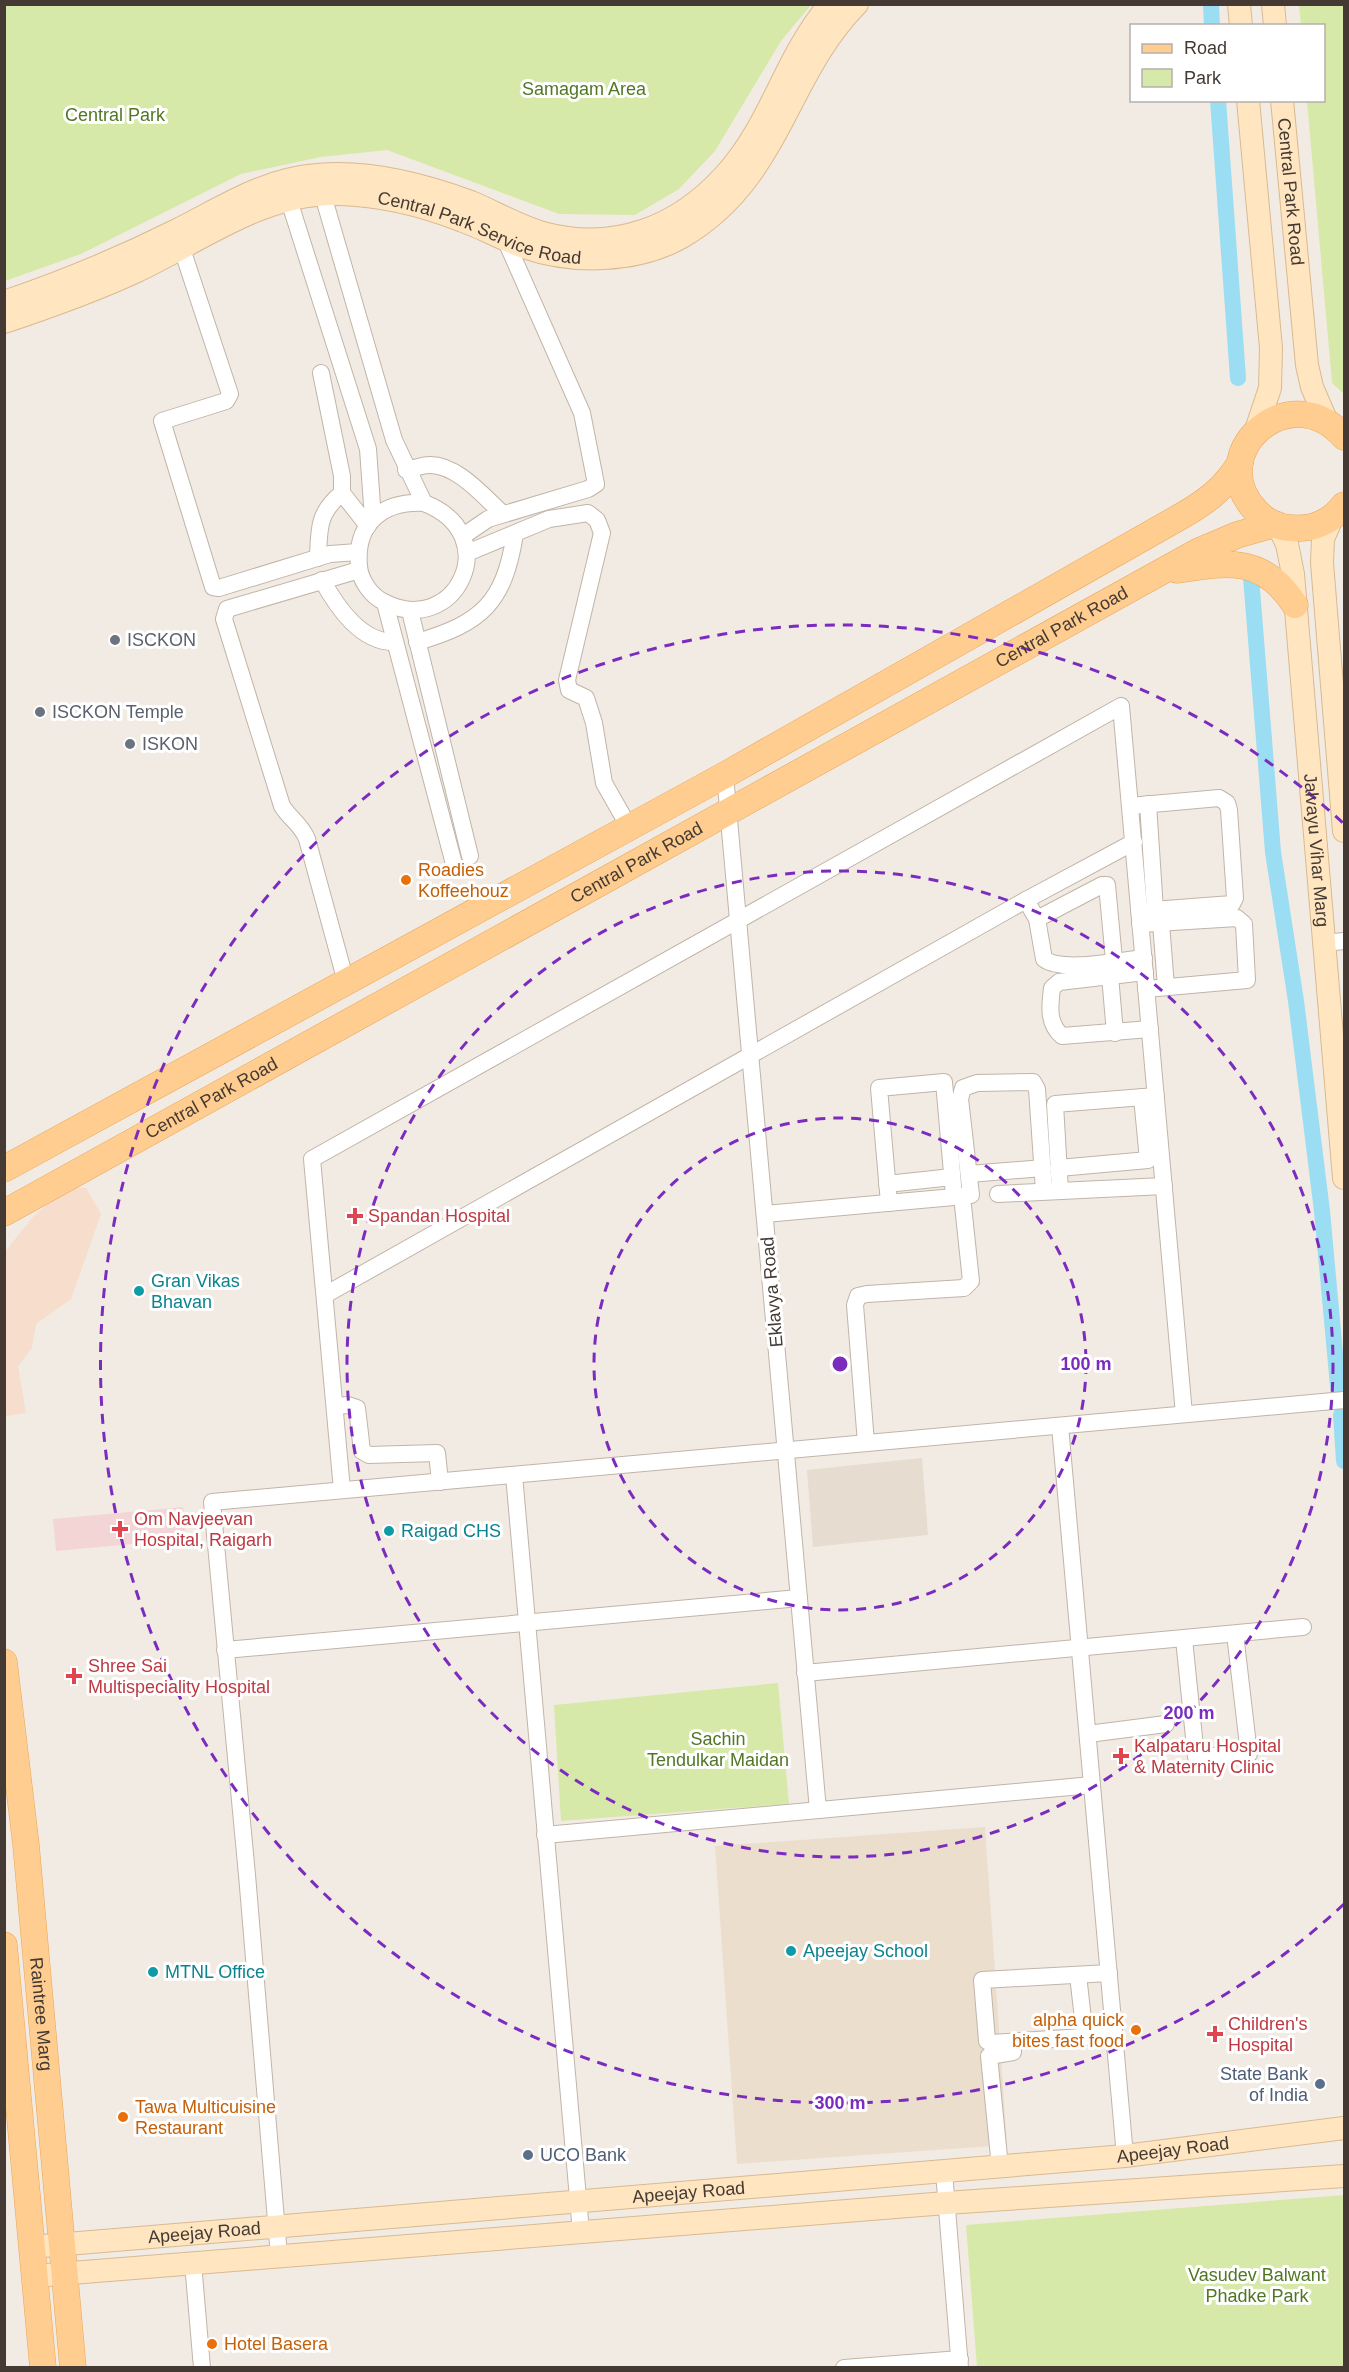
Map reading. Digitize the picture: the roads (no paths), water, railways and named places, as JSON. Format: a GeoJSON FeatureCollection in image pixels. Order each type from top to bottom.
{"type":"FeatureCollection","features":[{"type":"Feature","properties":{"kind":"main road","name":"Central Park Service Road"},"geometry":{"type":"LineString","coordinates":[[4,302],[117,258],[242,195],[286,190],[360,176],[426,189],[472,203],[528,228],[555,235],[614,237],[655,228],[672,220],[706,194],[738,159],[768,111],[794,56],[830,4]]}},
{"type":"Feature","properties":{"kind":"main road","name":"Central Park Service Road"},"geometry":{"type":"LineString","coordinates":[[320,184],[357,195],[399,202],[464,221],[505,239],[552,255],[594,258],[638,253],[662,247],[682,237],[719,208],[754,171],[775,138],[820,50],[857,4]]}},
{"type":"Feature","properties":{"kind":"main road"},"geometry":{"type":"LineString","coordinates":[[1239,4],[1241,24]]}},
{"type":"Feature","properties":{"kind":"main road"},"geometry":{"type":"LineString","coordinates":[[1273,4],[1275,24]]}},
{"type":"Feature","properties":{"kind":"main road","name":"Central Park Road"},"geometry":{"type":"LineString","coordinates":[[4,1169],[725,774],[1199,506],[1228,482],[1255,433],[1270,388],[1271,348],[1248,102]]}},
{"type":"Feature","properties":{"kind":"main road","name":"Central Park Road"},"geometry":{"type":"LineString","coordinates":[[1282,102],[1307,365],[1312,387],[1338,430]]}},
{"type":"Feature","properties":{"kind":"main road","name":"Central Park Service Road"},"geometry":{"type":"LineString","coordinates":[[4,322],[95,289],[182,249],[250,213],[286,190]]}},
{"type":"Feature","properties":{"kind":"main road"},"geometry":{"type":"LineString","coordinates":[[1255,433],[1263,425],[1284,415],[1306,414],[1338,430]]}},
{"type":"Feature","properties":{"kind":"main road"},"geometry":{"type":"LineString","coordinates":[[1240,463],[1241,486],[1245,496],[1259,514],[1277,525],[1289,528],[1312,527],[1340,510]]}},
{"type":"Feature","properties":{"kind":"main road","name":"Jalvayu Vihar Marg"},"geometry":{"type":"LineString","coordinates":[[1340,510],[1326,527],[1321,550],[1344,831]]}},
{"type":"Feature","properties":{"kind":"main road","name":"Central Park Road"},"geometry":{"type":"LineString","coordinates":[[4,1213],[1157,574],[1217,543],[1277,525]]}},
{"type":"Feature","properties":{"kind":"main road","name":"Jalvayu Vihar Marg"},"geometry":{"type":"LineString","coordinates":[[1277,525],[1290,559],[1334,942],[1344,1178]]}},
{"type":"Feature","properties":{"kind":"main road"},"geometry":{"type":"LineString","coordinates":[[1157,574],[1214,565],[1250,567],[1274,578],[1295,605]]}},
{"type":"Feature","properties":{"kind":"main road","name":"Raintree Marg"},"geometry":{"type":"LineString","coordinates":[[4,1662],[26,1845],[73,2367]]}},
{"type":"Feature","properties":{"kind":"main road","name":"Raintree Marg"},"geometry":{"type":"LineString","coordinates":[[4,1945],[43,2367]]}},
{"type":"Feature","properties":{"kind":"main road","name":"Apeejay Road"},"geometry":{"type":"LineString","coordinates":[[31,2247],[1125,2156],[1344,2128]]}},
{"type":"Feature","properties":{"kind":"main road","name":"Apeejay Road"},"geometry":{"type":"LineString","coordinates":[[34,2276],[946,2203],[1344,2176]]}},
{"type":"Feature","properties":{"kind":"street"},"geometry":{"type":"LineString","coordinates":[[320,184],[394,440],[406,470],[424,503]]}},
{"type":"Feature","properties":{"kind":"street"},"geometry":{"type":"LineString","coordinates":[[286,190],[368,449],[371,522]]}},
{"type":"Feature","properties":{"kind":"street"},"geometry":{"type":"LineString","coordinates":[[463,536],[488,519],[588,489],[596,484],[582,412],[505,239]]}},
{"type":"Feature","properties":{"kind":"street"},"geometry":{"type":"LineString","coordinates":[[182,249],[230,394],[226,400],[162,421],[213,587],[219,588],[318,558],[358,552]]}},
{"type":"Feature","properties":{"kind":"street"},"geometry":{"type":"LineString","coordinates":[[321,373],[342,476],[342,493],[371,522]]}},
{"type":"Feature","properties":{"kind":"street"},"geometry":{"type":"LineString","coordinates":[[406,470],[430,465],[447,468],[471,485],[502,514]]}},
{"type":"Feature","properties":{"kind":"street"},"geometry":{"type":"LineString","coordinates":[[318,558],[319,527],[328,505],[342,493]]}},
{"type":"Feature","properties":{"kind":"street"},"geometry":{"type":"LineString","coordinates":[[405,502],[424,503],[440,510],[454,521],[463,536],[467,553],[465,570],[458,586],[446,599],[430,608],[410,610],[384,603],[367,587],[359,570],[358,552],[363,534],[371,522],[388,508],[405,502]]}},
{"type":"Feature","properties":{"kind":"street"},"geometry":{"type":"LineString","coordinates":[[467,553],[549,519],[588,513],[597,520],[602,533],[567,680],[569,690],[586,698],[594,723],[604,783],[629,827]]}},
{"type":"Feature","properties":{"kind":"street"},"geometry":{"type":"LineString","coordinates":[[417,642],[449,632],[465,624],[494,600],[512,555],[515,534]]}},
{"type":"Feature","properties":{"kind":"street"},"geometry":{"type":"LineString","coordinates":[[346,982],[308,839],[302,825],[289,816],[282,806],[224,619],[227,609],[359,570]]}},
{"type":"Feature","properties":{"kind":"street"},"geometry":{"type":"LineString","coordinates":[[322,580],[347,616],[360,628],[381,642],[395,642]]}},
{"type":"Feature","properties":{"kind":"street"},"geometry":{"type":"LineString","coordinates":[[384,603],[454,864]]}},
{"type":"Feature","properties":{"kind":"street"},"geometry":{"type":"LineString","coordinates":[[410,610],[470,856]]}},
{"type":"Feature","properties":{"kind":"street"},"geometry":{"type":"LineString","coordinates":[[342,1490],[312,1159],[1121,706],[1134,842],[1166,987]]}},
{"type":"Feature","properties":{"kind":"street","name":"Eklavya Road"},"geometry":{"type":"LineString","coordinates":[[725,774],[818,1810]]}},
{"type":"Feature","properties":{"kind":"street"},"geometry":{"type":"LineString","coordinates":[[1130,806],[1219,798],[1227,803],[1235,898],[1232,904],[1149,917]]}},
{"type":"Feature","properties":{"kind":"street"},"geometry":{"type":"LineString","coordinates":[[969,1174],[1148,1160],[1150,1029],[1145,973],[1149,917],[1148,804]]}},
{"type":"Feature","properties":{"kind":"street"},"geometry":{"type":"LineString","coordinates":[[325,1295],[1026,900],[1134,842]]}},
{"type":"Feature","properties":{"kind":"street"},"geometry":{"type":"LineString","coordinates":[[1037,920],[1102,885],[1107,885],[1116,1033]]}},
{"type":"Feature","properties":{"kind":"street"},"geometry":{"type":"LineString","coordinates":[[1026,900],[1037,920],[1044,958],[1052,964],[1145,973],[1166,987],[1247,980],[1244,924],[1237,918],[1149,917]]}},
{"type":"Feature","properties":{"kind":"street"},"geometry":{"type":"LineString","coordinates":[[1112,968],[1059,982],[1052,987],[1049,1010],[1056,1031],[1062,1036],[1150,1029]]}},
{"type":"Feature","properties":{"kind":"street"},"geometry":{"type":"LineString","coordinates":[[889,1203],[879,1088],[944,1082],[952,1177],[973,1195]]}},
{"type":"Feature","properties":{"kind":"street"},"geometry":{"type":"LineString","coordinates":[[867,1443],[855,1305],[858,1296],[964,1288],[971,1281],[973,1195],[960,1099],[963,1088],[977,1083],[1033,1082],[1037,1089],[1051,1168]]}},
{"type":"Feature","properties":{"kind":"street"},"geometry":{"type":"LineString","coordinates":[[1052,1191],[1055,1104],[1149,1096]]}},
{"type":"Feature","properties":{"kind":"street"},"geometry":{"type":"LineString","coordinates":[[1149,1096],[1164,1186],[1184,1414]]}},
{"type":"Feature","properties":{"kind":"street"},"geometry":{"type":"LineString","coordinates":[[887,1184],[952,1177]]}},
{"type":"Feature","properties":{"kind":"street"},"geometry":{"type":"LineString","coordinates":[[765,1214],[973,1195],[1164,1186]]}},
{"type":"Feature","properties":{"kind":"street"},"geometry":{"type":"LineString","coordinates":[[279,2256],[247,1875],[212,1502],[1336,1401]]}},
{"type":"Feature","properties":{"kind":"street"},"geometry":{"type":"LineString","coordinates":[[335,1406],[348,1405],[357,1408],[362,1451],[369,1455],[430,1451],[437,1453],[440,1482]]}},
{"type":"Feature","properties":{"kind":"street"},"geometry":{"type":"LineString","coordinates":[[1060,1426],[1125,2156]]}},
{"type":"Feature","properties":{"kind":"street"},"geometry":{"type":"LineString","coordinates":[[514,1475],[581,2232]]}},
{"type":"Feature","properties":{"kind":"street"},"geometry":{"type":"LineString","coordinates":[[225,1650],[799,1598]]}},
{"type":"Feature","properties":{"kind":"street"},"geometry":{"type":"LineString","coordinates":[[805,1673],[1303,1628]]}},
{"type":"Feature","properties":{"kind":"street"},"geometry":{"type":"LineString","coordinates":[[1184,1639],[1196,1757],[1249,1754],[1234,1634]]}},
{"type":"Feature","properties":{"kind":"street"},"geometry":{"type":"LineString","coordinates":[[1088,1734],[1166,1724]]}},
{"type":"Feature","properties":{"kind":"street"},"geometry":{"type":"LineString","coordinates":[[545,1835],[1092,1785]]}},
{"type":"Feature","properties":{"kind":"street"},"geometry":{"type":"LineString","coordinates":[[1109,1973],[982,1980],[987,2041],[990,2043],[1085,2037],[1115,2040]]}},
{"type":"Feature","properties":{"kind":"street"},"geometry":{"type":"LineString","coordinates":[[1078,1975],[1085,2037]]}},
{"type":"Feature","properties":{"kind":"street"},"geometry":{"type":"LineString","coordinates":[[1000,2167],[990,2055],[1115,2040]]}},
{"type":"Feature","properties":{"kind":"street"},"geometry":{"type":"LineString","coordinates":[[844,2367],[960,2363],[944,2172]]}},
{"type":"Feature","properties":{"kind":"street"},"geometry":{"type":"LineString","coordinates":[[194,2263],[202,2367]]}},
{"type":"Feature","properties":{"kind":"waterway"},"geometry":{"type":"LineString","coordinates":[[1211,4],[1212,24]]}},
{"type":"Feature","properties":{"kind":"waterway"},"geometry":{"type":"LineString","coordinates":[[1218,102],[1238,378]]}},
{"type":"Feature","properties":{"kind":"waterway"},"geometry":{"type":"LineString","coordinates":[[1251,577],[1273,852],[1296,1001],[1322,1211],[1338,1386]]}},
{"type":"Feature","properties":{"kind":"waterway"},"geometry":{"type":"LineString","coordinates":[[1338,1386],[1341,1415]]}},
{"type":"Feature","properties":{"kind":"waterway"},"geometry":{"type":"LineString","coordinates":[[1341,1415],[1344,1461]]}},
{"type":"Feature","properties":{"kind":"place","name":"ISCKON"},"geometry":{"type":"Point","coordinates":[115,640]}},
{"type":"Feature","properties":{"kind":"place","name":"ISCKON Temple"},"geometry":{"type":"Point","coordinates":[40,712]}},
{"type":"Feature","properties":{"kind":"place","name":"ISKON"},"geometry":{"type":"Point","coordinates":[130,744]}},
{"type":"Feature","properties":{"kind":"place","name":"Roadies Koffeehouz"},"geometry":{"type":"Point","coordinates":[406,880]}},
{"type":"Feature","properties":{"kind":"place","name":"Spandan Hospital"},"geometry":{"type":"Point","coordinates":[355,1216]}},
{"type":"Feature","properties":{"kind":"place","name":"Gran Vikas Bhavan"},"geometry":{"type":"Point","coordinates":[139,1291]}},
{"type":"Feature","properties":{"kind":"place","name":"Om Navjeevan Hospital, Raigarh"},"geometry":{"type":"Point","coordinates":[120,1529]}},
{"type":"Feature","properties":{"kind":"place","name":"Raigad CHS"},"geometry":{"type":"Point","coordinates":[389,1531]}},
{"type":"Feature","properties":{"kind":"place","name":"Shree Sai Multispeciality Hospital"},"geometry":{"type":"Point","coordinates":[74,1676]}},
{"type":"Feature","properties":{"kind":"place","name":"Kalpataru Hospital & Maternity Clinic"},"geometry":{"type":"Point","coordinates":[1121,1756]}},
{"type":"Feature","properties":{"kind":"place","name":"Apeejay School"},"geometry":{"type":"Point","coordinates":[791,1951]}},
{"type":"Feature","properties":{"kind":"place","name":"MTNL Office"},"geometry":{"type":"Point","coordinates":[153,1972]}},
{"type":"Feature","properties":{"kind":"place","name":"alpha quick bites fast food"},"geometry":{"type":"Point","coordinates":[1136,2030]}},
{"type":"Feature","properties":{"kind":"place","name":"Children's Hospital"},"geometry":{"type":"Point","coordinates":[1215,2034]}},
{"type":"Feature","properties":{"kind":"place","name":"State Bank of India"},"geometry":{"type":"Point","coordinates":[1320,2084]}},
{"type":"Feature","properties":{"kind":"place","name":"Tawa Multicuisine Restaurant"},"geometry":{"type":"Point","coordinates":[123,2117]}},
{"type":"Feature","properties":{"kind":"place","name":"UCO Bank"},"geometry":{"type":"Point","coordinates":[528,2155]}},
{"type":"Feature","properties":{"kind":"place","name":"Hotel Basera"},"geometry":{"type":"Point","coordinates":[212,2344]}},
{"type":"Feature","properties":{"kind":"park label","name":"Samagam Area"},"geometry":{"type":"Point","coordinates":[584,89]}},
{"type":"Feature","properties":{"kind":"park label","name":"Central Park"},"geometry":{"type":"Point","coordinates":[115,115]}},
{"type":"Feature","properties":{"kind":"park label","name":"Sachin Tendulkar Maidan"},"geometry":{"type":"Point","coordinates":[718,1749]}},
{"type":"Feature","properties":{"kind":"park label","name":"Vasudev Balwant Phadke Park"},"geometry":{"type":"Point","coordinates":[1257,2285]}}]}
